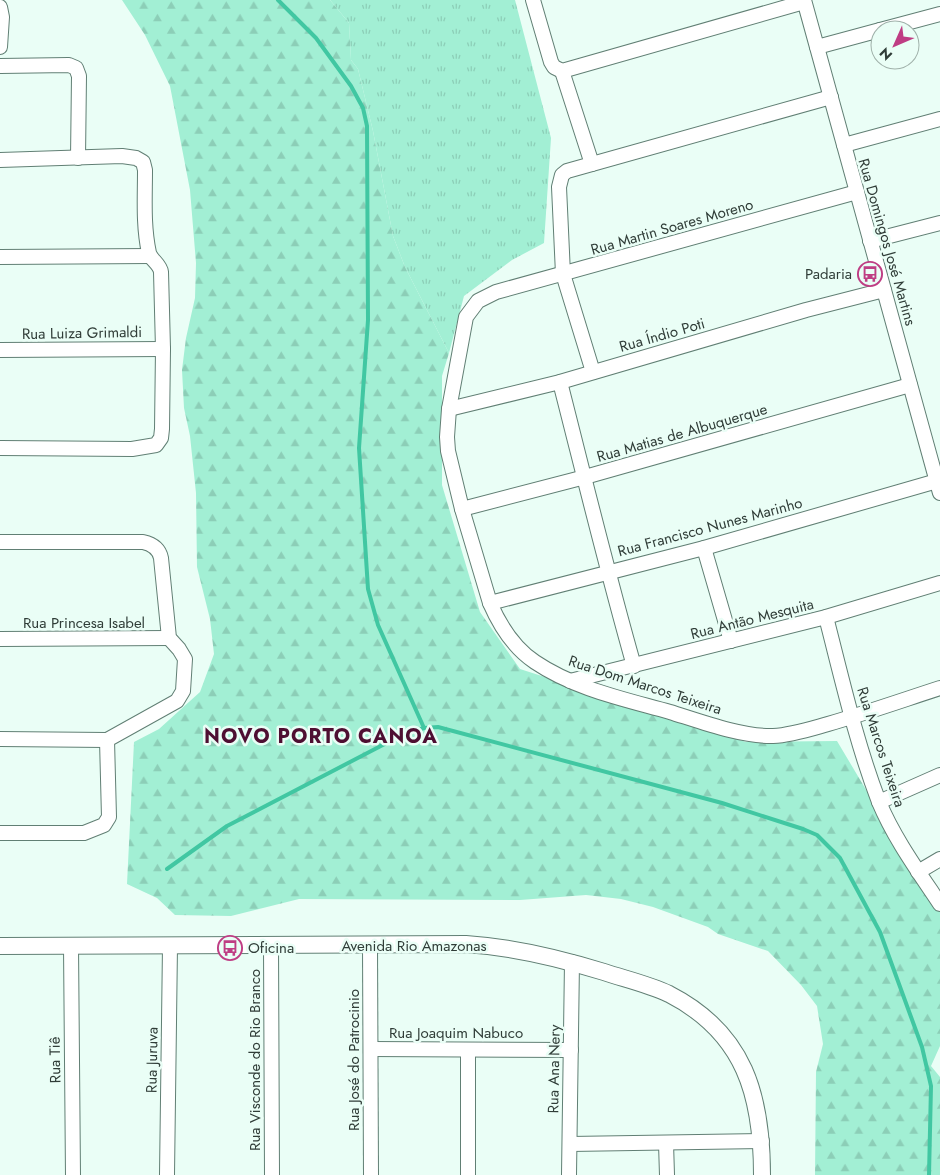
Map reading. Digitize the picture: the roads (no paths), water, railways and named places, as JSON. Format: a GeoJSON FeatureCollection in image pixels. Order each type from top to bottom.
{"type":"FeatureCollection","features":[{"type":"Feature","properties":{"kind":"street"},"geometry":{"type":"LineString","coordinates":[[533,0],[551,62],[554,67],[562,71],[804,1]]}},
{"type":"Feature","properties":{"kind":"street","name":"Rua Domingos José Martins"},"geometry":{"type":"LineString","coordinates":[[804,1],[938,487]]}},
{"type":"Feature","properties":{"kind":"street"},"geometry":{"type":"LineString","coordinates":[[0,7],[2,17],[0,48]]}},
{"type":"Feature","properties":{"kind":"street"},"geometry":{"type":"LineString","coordinates":[[918,20],[940,14]]}},
{"type":"Feature","properties":{"kind":"street"},"geometry":{"type":"LineString","coordinates":[[817,47],[870,33]]}},
{"type":"Feature","properties":{"kind":"street"},"geometry":{"type":"LineString","coordinates":[[0,66],[69,65],[76,68],[79,76],[78,158]]}},
{"type":"Feature","properties":{"kind":"street"},"geometry":{"type":"LineString","coordinates":[[562,71],[592,164]]}},
{"type":"Feature","properties":{"kind":"street"},"geometry":{"type":"LineString","coordinates":[[593,372],[563,274],[559,187],[562,175],[566,171],[830,97]]}},
{"type":"Feature","properties":{"kind":"street"},"geometry":{"type":"LineString","coordinates":[[844,145],[940,119]]}},
{"type":"Feature","properties":{"kind":"street"},"geometry":{"type":"LineString","coordinates":[[0,160],[122,156],[136,158],[143,162],[145,170],[144,222],[150,256],[161,270],[164,349],[160,442],[151,447],[132,449],[0,448]]}},
{"type":"Feature","properties":{"kind":"street","name":"Rua Martin Soares Moreno"},"geometry":{"type":"LineString","coordinates":[[496,292],[857,192]]}},
{"type":"Feature","properties":{"kind":"street"},"geometry":{"type":"LineString","coordinates":[[870,241],[940,223]]}},
{"type":"Feature","properties":{"kind":"street"},"geometry":{"type":"LineString","coordinates":[[0,256],[150,256]]}},
{"type":"Feature","properties":{"kind":"street","name":"Rua Índio Poti"},"geometry":{"type":"LineString","coordinates":[[449,409],[560,382],[797,312],[884,290]]}},
{"type":"Feature","properties":{"kind":"street","name":"Rua Dom Marcos Teixeira"},"geometry":{"type":"LineString","coordinates":[[496,292],[478,301],[466,317],[449,409],[447,437],[448,451],[462,509],[490,603],[505,632],[519,649],[534,661],[570,681],[695,720],[744,733],[770,736],[784,735],[852,717],[940,688]]}},
{"type":"Feature","properties":{"kind":"street","name":"Rua Luiza Grimaldi"},"geometry":{"type":"LineString","coordinates":[[0,350],[164,349]]}},
{"type":"Feature","properties":{"kind":"street"},"geometry":{"type":"LineString","coordinates":[[560,382],[607,572],[634,666]]}},
{"type":"Feature","properties":{"kind":"street","name":"Rua Matias de Albuquerque"},"geometry":{"type":"LineString","coordinates":[[462,509],[585,477],[910,385]]}},
{"type":"Feature","properties":{"kind":"street","name":"Rua Francisco Nunes Marinho"},"geometry":{"type":"LineString","coordinates":[[490,603],[938,487]]}},
{"type":"Feature","properties":{"kind":"street"},"geometry":{"type":"LineString","coordinates":[[0,542],[143,542],[154,546],[161,558],[169,638],[180,649],[185,659],[181,697],[172,705],[107,740],[0,739]]}},
{"type":"Feature","properties":{"kind":"street"},"geometry":{"type":"LineString","coordinates":[[704,548],[732,640]]}},
{"type":"Feature","properties":{"kind":"street","name":"Rua Antão Mesquita"},"geometry":{"type":"LineString","coordinates":[[570,681],[826,617],[940,582]]}},
{"type":"Feature","properties":{"kind":"street","name":"Rua Marcos Teixeira"},"geometry":{"type":"LineString","coordinates":[[826,617],[852,717],[879,802],[898,839],[940,904]]}},
{"type":"Feature","properties":{"kind":"street","name":"Rua Princesa Isabel"},"geometry":{"type":"LineString","coordinates":[[0,639],[169,638]]}},
{"type":"Feature","properties":{"kind":"street"},"geometry":{"type":"LineString","coordinates":[[0,833],[84,833],[104,825],[108,821],[109,812],[107,740]]}},
{"type":"Feature","properties":{"kind":"street"},"geometry":{"type":"LineString","coordinates":[[879,802],[940,775]]}},
{"type":"Feature","properties":{"kind":"street"},"geometry":{"type":"LineString","coordinates":[[918,872],[940,859]]}},
{"type":"Feature","properties":{"kind":"street","name":"Avenida Rio Amazonas"},"geometry":{"type":"LineString","coordinates":[[0,946],[370,946],[466,944],[492,946],[572,962],[667,993],[687,1004],[719,1031],[731,1046],[750,1082],[757,1105],[762,1141],[762,1175]]}},
{"type":"Feature","properties":{"kind":"street","name":"Rua Visconde do Rio Branco"},"geometry":{"type":"LineString","coordinates":[[271,945],[272,1175]]}},
{"type":"Feature","properties":{"kind":"street","name":"Rua Tiê"},"geometry":{"type":"LineString","coordinates":[[71,946],[73,1175]]}},
{"type":"Feature","properties":{"kind":"street","name":"Rua Juruva"},"geometry":{"type":"LineString","coordinates":[[167,1175],[170,946]]}},
{"type":"Feature","properties":{"kind":"street","name":"Rua José do Patrocinio"},"geometry":{"type":"LineString","coordinates":[[370,946],[371,1175]]}},
{"type":"Feature","properties":{"kind":"street","name":"Rua Ana Nery"},"geometry":{"type":"LineString","coordinates":[[569,1175],[572,962]]}},
{"type":"Feature","properties":{"kind":"street","name":"Rua Joaquim Nabuco"},"geometry":{"type":"LineString","coordinates":[[371,1049],[571,1050]]}},
{"type":"Feature","properties":{"kind":"street"},"geometry":{"type":"LineString","coordinates":[[468,1050],[468,1175]]}},
{"type":"Feature","properties":{"kind":"street"},"geometry":{"type":"LineString","coordinates":[[570,1144],[762,1141]]}},
{"type":"Feature","properties":{"kind":"street"},"geometry":{"type":"LineString","coordinates":[[666,1143],[667,1175]]}},
{"type":"Feature","properties":{"kind":"waterway"},"geometry":{"type":"LineString","coordinates":[[278,0],[316,38],[351,86],[363,108],[367,126],[368,320],[359,448],[368,589],[378,625],[424,728]]}},
{"type":"Feature","properties":{"kind":"waterway"},"geometry":{"type":"LineString","coordinates":[[167,869],[227,826],[400,736],[424,728],[438,727],[722,803],[803,829],[817,835],[840,858],[880,932],[922,1047],[931,1086],[929,1175]]}},
{"type":"Feature","properties":{"kind":"place","name":"Padaria"},"geometry":{"type":"Point","coordinates":[870,274]}},
{"type":"Feature","properties":{"kind":"place","name":"Oficina"},"geometry":{"type":"Point","coordinates":[230,948]}},
{"type":"Feature","properties":{"kind":"district","name":"NOVO PORTO CANOA"},"geometry":{"type":"Point","coordinates":[321,736]}}]}
